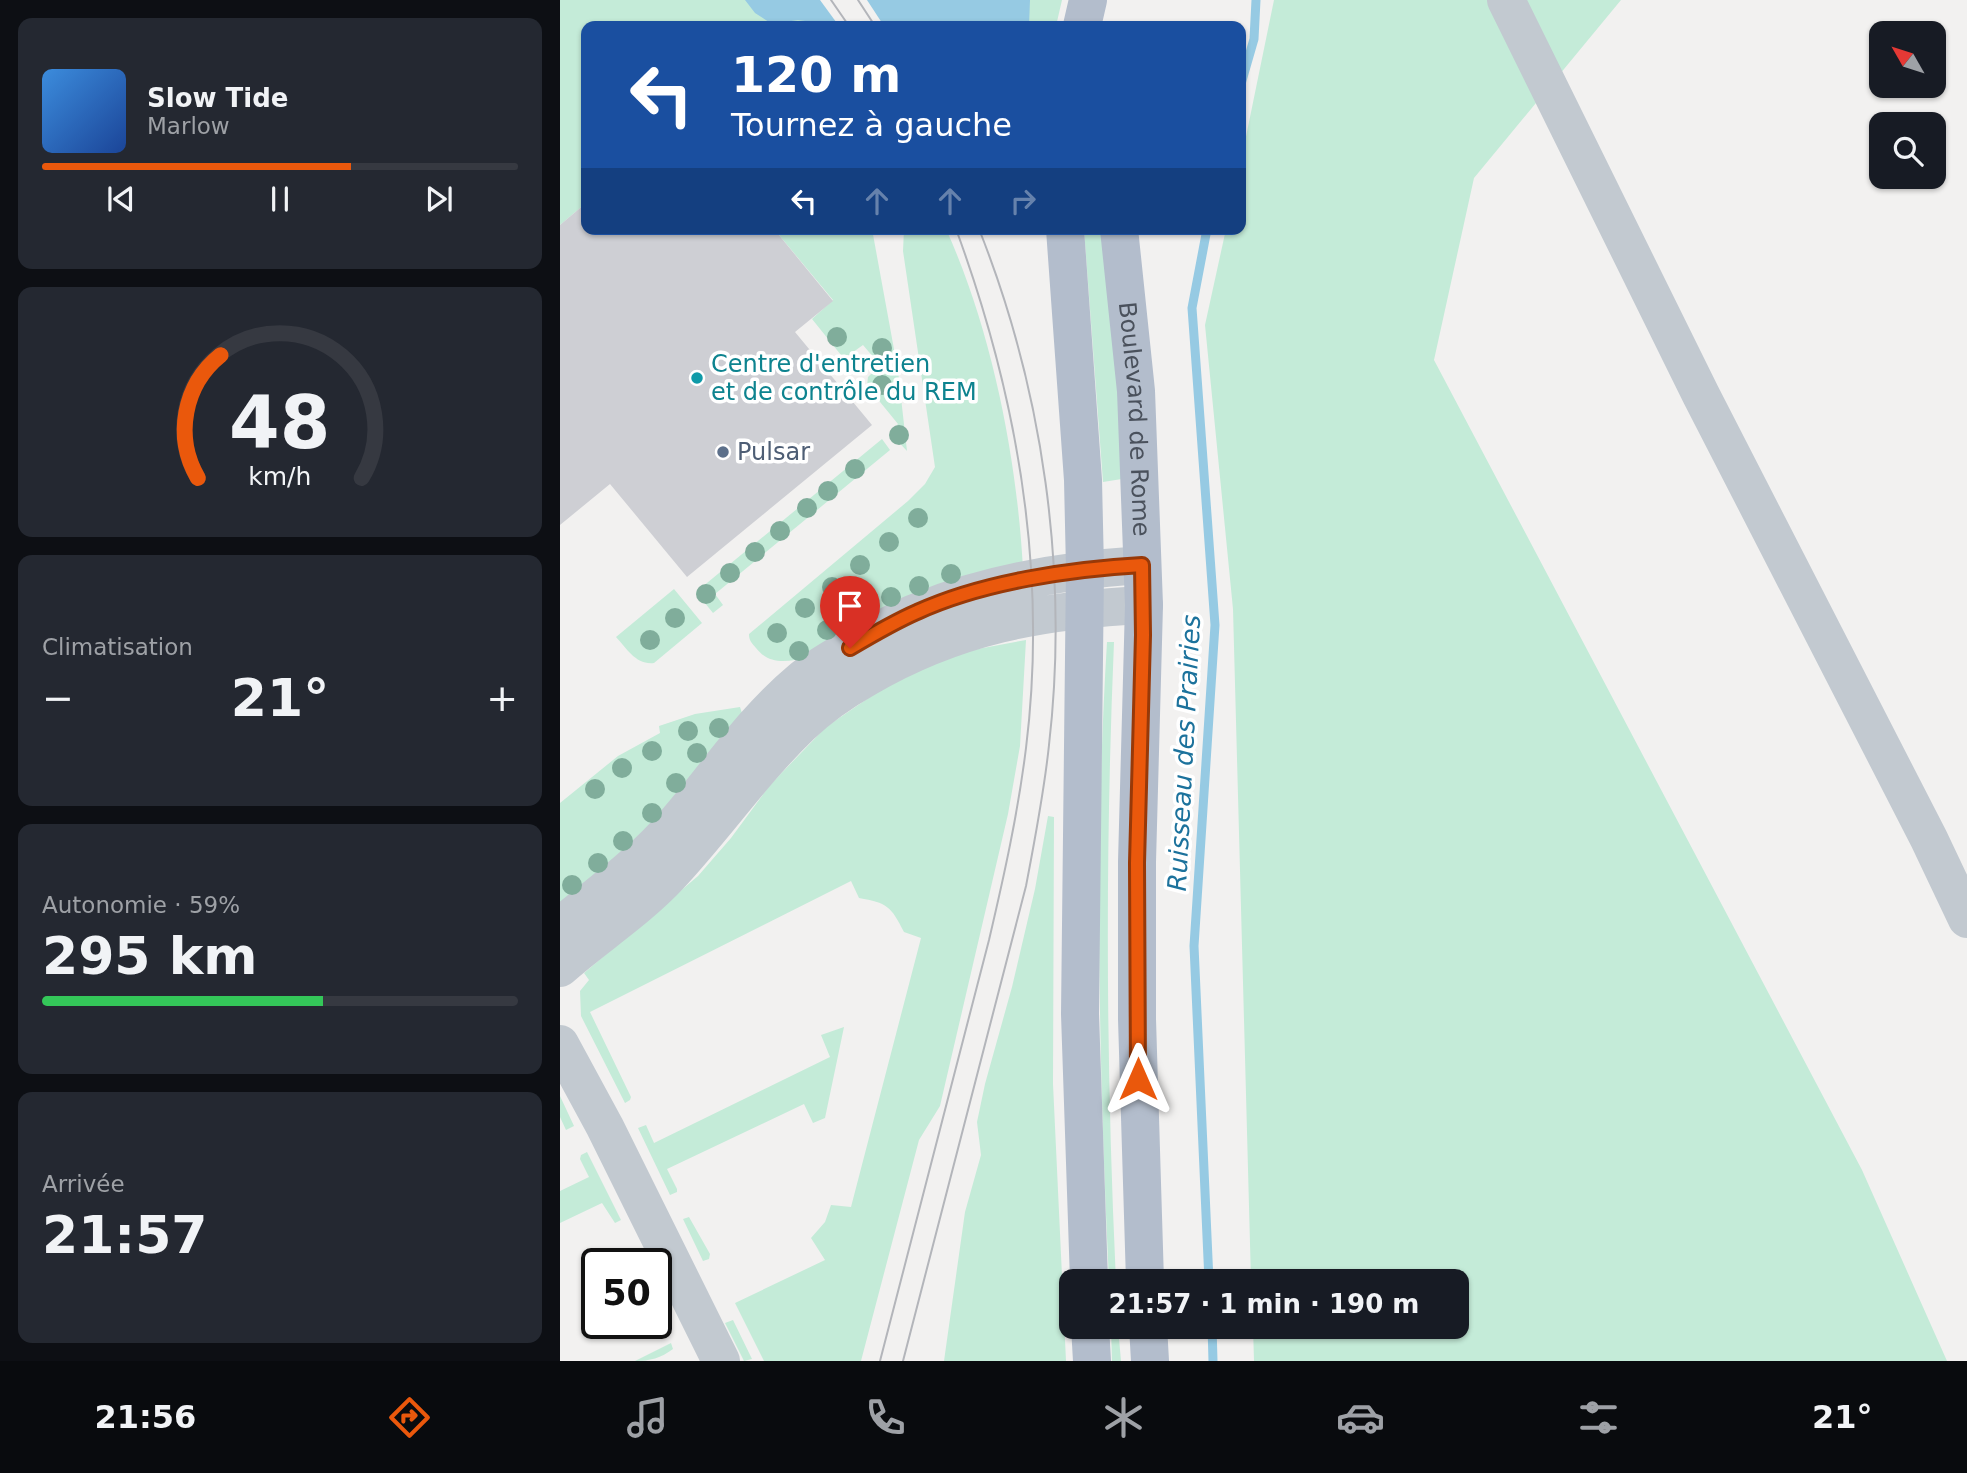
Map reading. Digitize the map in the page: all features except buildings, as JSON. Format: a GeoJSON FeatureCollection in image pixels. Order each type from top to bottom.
{"type":"FeatureCollection","features":[{"type":"Feature","properties":{"kind":"main road"},"geometry":{"type":"LineString","coordinates":[[1083,21],[1088,0]]}},
{"type":"Feature","properties":{"kind":"main road"},"geometry":{"type":"LineString","coordinates":[[1105,21],[1108,0]]}},
{"type":"Feature","properties":{"kind":"main road"},"geometry":{"type":"LineString","coordinates":[[1065,235],[1083,480],[1086,569],[1080,1014],[1089,1269]]}},
{"type":"Feature","properties":{"kind":"main road","name":"Boulevard de Rome"},"geometry":{"type":"LineString","coordinates":[[1120,235],[1136,391],[1144,605],[1137,851],[1137,1019],[1145,1269]]}},
{"type":"Feature","properties":{"kind":"main road"},"geometry":{"type":"LineString","coordinates":[[1091,1339],[1092,1361]]}},
{"type":"Feature","properties":{"kind":"main road"},"geometry":{"type":"LineString","coordinates":[[1149,1339],[1150,1361]]}},
{"type":"Feature","properties":{"kind":"lane"},"geometry":{"type":"LineString","coordinates":[[1506,0],[1701,396],[1923,827],[1967,919]]}},
{"type":"Feature","properties":{"kind":"lane"},"geometry":{"type":"LineString","coordinates":[[560,926],[664,836],[732,751],[765,715],[800,680],[831,660],[918,611],[996,587],[1086,569],[1142,565]]}},
{"type":"Feature","properties":{"kind":"lane"},"geometry":{"type":"LineString","coordinates":[[560,968],[667,878],[803,723],[845,690],[901,657],[1008,620],[1086,608],[1144,605]]}},
{"type":"Feature","properties":{"kind":"lane"},"geometry":{"type":"LineString","coordinates":[[560,1044],[605,1127],[710,1357]]}},
{"type":"Feature","properties":{"kind":"green space"},"geometry":{"type":"Polygon","coordinates":[[[560,0],[1062,0],[1057,21],[581,21],[581,207],[560,225],[560,0]]]}},
{"type":"Feature","properties":{"kind":"green space"},"geometry":{"type":"Polygon","coordinates":[[[1274,0],[1621,0],[1474,178],[1434,360],[1862,1170],[1947,1361],[1254,1361],[1253,1339],[1469,1339],[1469,1269],[1251,1269],[1233,609],[1205,325],[1225,235],[1246,235],[1246,137],[1274,0]]]}},
{"type":"Feature","properties":{"kind":"green space"},"geometry":{"type":"Polygon","coordinates":[[[779,235],[873,235],[898,371],[907,451],[892,435],[891,431],[898,424],[867,386],[868,377],[880,365],[863,345],[849,355],[841,355],[812,319],[833,300],[779,235]]]}},
{"type":"Feature","properties":{"kind":"green space"},"geometry":{"type":"Polygon","coordinates":[[[904,235],[948,235],[962,268],[977,310],[1000,396],[1015,483],[1023,569],[808,658],[773,660],[761,654],[750,640],[749,634],[908,501],[925,484],[935,467],[903,251],[904,235]]]}},
{"type":"Feature","properties":{"kind":"green space"},"geometry":{"type":"Polygon","coordinates":[[[1084,235],[1109,235],[1128,478],[1103,482],[1084,235]]]}},
{"type":"Feature","properties":{"kind":"green space"},"geometry":{"type":"Polygon","coordinates":[[[882,439],[890,450],[715,594],[723,605],[713,613],[696,592],[882,439]]]}},
{"type":"Feature","properties":{"kind":"green space"},"geometry":{"type":"Polygon","coordinates":[[[674,589],[702,623],[654,663],[642,661],[632,655],[616,637],[674,589]]]}},
{"type":"Feature","properties":{"kind":"green space"},"geometry":{"type":"Polygon","coordinates":[[[1026,640],[1020,746],[1008,814],[940,1106],[919,1140],[861,1361],[764,1361],[735,1303],[825,1260],[811,1238],[825,1222],[831,1205],[851,1207],[921,938],[904,932],[887,907],[859,898],[851,881],[590,1012],[631,1097],[625,1103],[581,1016],[580,991],[589,980],[584,973],[698,876],[731,838],[770,785],[826,727],[892,682],[956,653],[1026,640]]]}},
{"type":"Feature","properties":{"kind":"green space"},"geometry":{"type":"Polygon","coordinates":[[[1107,642],[1114,642],[1108,962],[1116,1269],[1109,1269],[1099,962],[1107,642]]]}},
{"type":"Feature","properties":{"kind":"green space"},"geometry":{"type":"Polygon","coordinates":[[[740,707],[743,716],[680,797],[560,908],[560,803],[618,756],[660,733],[659,726],[695,714],[740,707]]]}},
{"type":"Feature","properties":{"kind":"green space"},"geometry":{"type":"Polygon","coordinates":[[[1048,816],[1054,817],[1053,1084],[1062,1269],[1059,1269],[1059,1339],[1065,1339],[1066,1361],[944,1361],[965,1212],[981,1155],[977,1122],[1035,889],[1048,816]]]}},
{"type":"Feature","properties":{"kind":"green space"},"geometry":{"type":"Polygon","coordinates":[[[844,1027],[825,1118],[813,1123],[804,1104],[667,1169],[677,1189],[677,1192],[670,1195],[638,1128],[646,1125],[654,1143],[830,1057],[821,1035],[844,1027]]]}},
{"type":"Feature","properties":{"kind":"green space"},"geometry":{"type":"Polygon","coordinates":[[[560,1096],[574,1126],[566,1130],[560,1117],[560,1096]]]}},
{"type":"Feature","properties":{"kind":"green space"},"geometry":{"type":"Polygon","coordinates":[[[587,1152],[621,1220],[615,1223],[602,1203],[560,1223],[560,1191],[589,1177],[580,1159],[581,1155],[587,1152]]]}},
{"type":"Feature","properties":{"kind":"green space"},"geometry":{"type":"Polygon","coordinates":[[[689,1217],[710,1254],[709,1259],[703,1261],[683,1219],[689,1217]]]}},
{"type":"Feature","properties":{"kind":"green space"},"geometry":{"type":"Polygon","coordinates":[[[733,1320],[752,1359],[744,1361],[725,1323],[733,1320]]]}},
{"type":"Feature","properties":{"kind":"green space"},"geometry":{"type":"Polygon","coordinates":[[[1111,1339],[1119,1339],[1121,1361],[1112,1361],[1111,1339]]]}},
{"type":"Feature","properties":{"kind":"green space"},"geometry":{"type":"Polygon","coordinates":[[[671,1343],[673,1349],[664,1355],[635,1361],[671,1343]]]}},
{"type":"Feature","properties":{"kind":"water"},"geometry":{"type":"Polygon","coordinates":[[[745,0],[1030,0],[1029,21],[767,21],[755,13],[745,0]]]}},
{"type":"Feature","properties":{"kind":"pier"},"geometry":{"type":"Polygon","coordinates":[[[820,0],[867,0],[881,21],[835,21],[820,0]]]}},
{"type":"Feature","properties":{"kind":"waterway","name":"Ruisseau des Prairies"},"geometry":{"type":"LineString","coordinates":[[1246,67],[1254,39],[1256,0]]}},
{"type":"Feature","properties":{"kind":"waterway","name":"Ruisseau des Prairies"},"geometry":{"type":"LineString","coordinates":[[1206,235],[1192,308],[1215,625],[1194,946],[1208,1269]]}},
{"type":"Feature","properties":{"kind":"waterway","name":"Ruisseau des Prairies"},"geometry":{"type":"LineString","coordinates":[[1212,1339],[1213,1361]]}},
{"type":"Feature","properties":{"kind":"tram line"},"geometry":{"type":"LineString","coordinates":[[831,0],[846,21]]}},
{"type":"Feature","properties":{"kind":"tram line"},"geometry":{"type":"LineString","coordinates":[[858,0],[872,21]]}},
{"type":"Feature","properties":{"kind":"tram line"},"geometry":{"type":"LineString","coordinates":[[880,1361],[1000,892],[1023,772],[1032,682],[1030,550],[1022,484],[996,355],[958,235]]}},
{"type":"Feature","properties":{"kind":"tram line"},"geometry":{"type":"LineString","coordinates":[[903,1361],[1026,886],[1045,781],[1054,680],[1056,614],[1046,482],[1020,353],[981,235]]}},
{"type":"Feature","properties":{"kind":"place","name":"Centre d'entretien et de contrôle du REM"},"geometry":{"type":"Point","coordinates":[697,378]}},
{"type":"Feature","properties":{"kind":"place","name":"Pulsar"},"geometry":{"type":"Point","coordinates":[723,452]}},
{"type":"Feature","properties":{"kind":"route"},"geometry":{"type":"LineString","coordinates":[[850,648],[918,611],[996,587],[1086,569],[1142,565],[1144,605],[1137,863],[1138,1079]]}}]}
